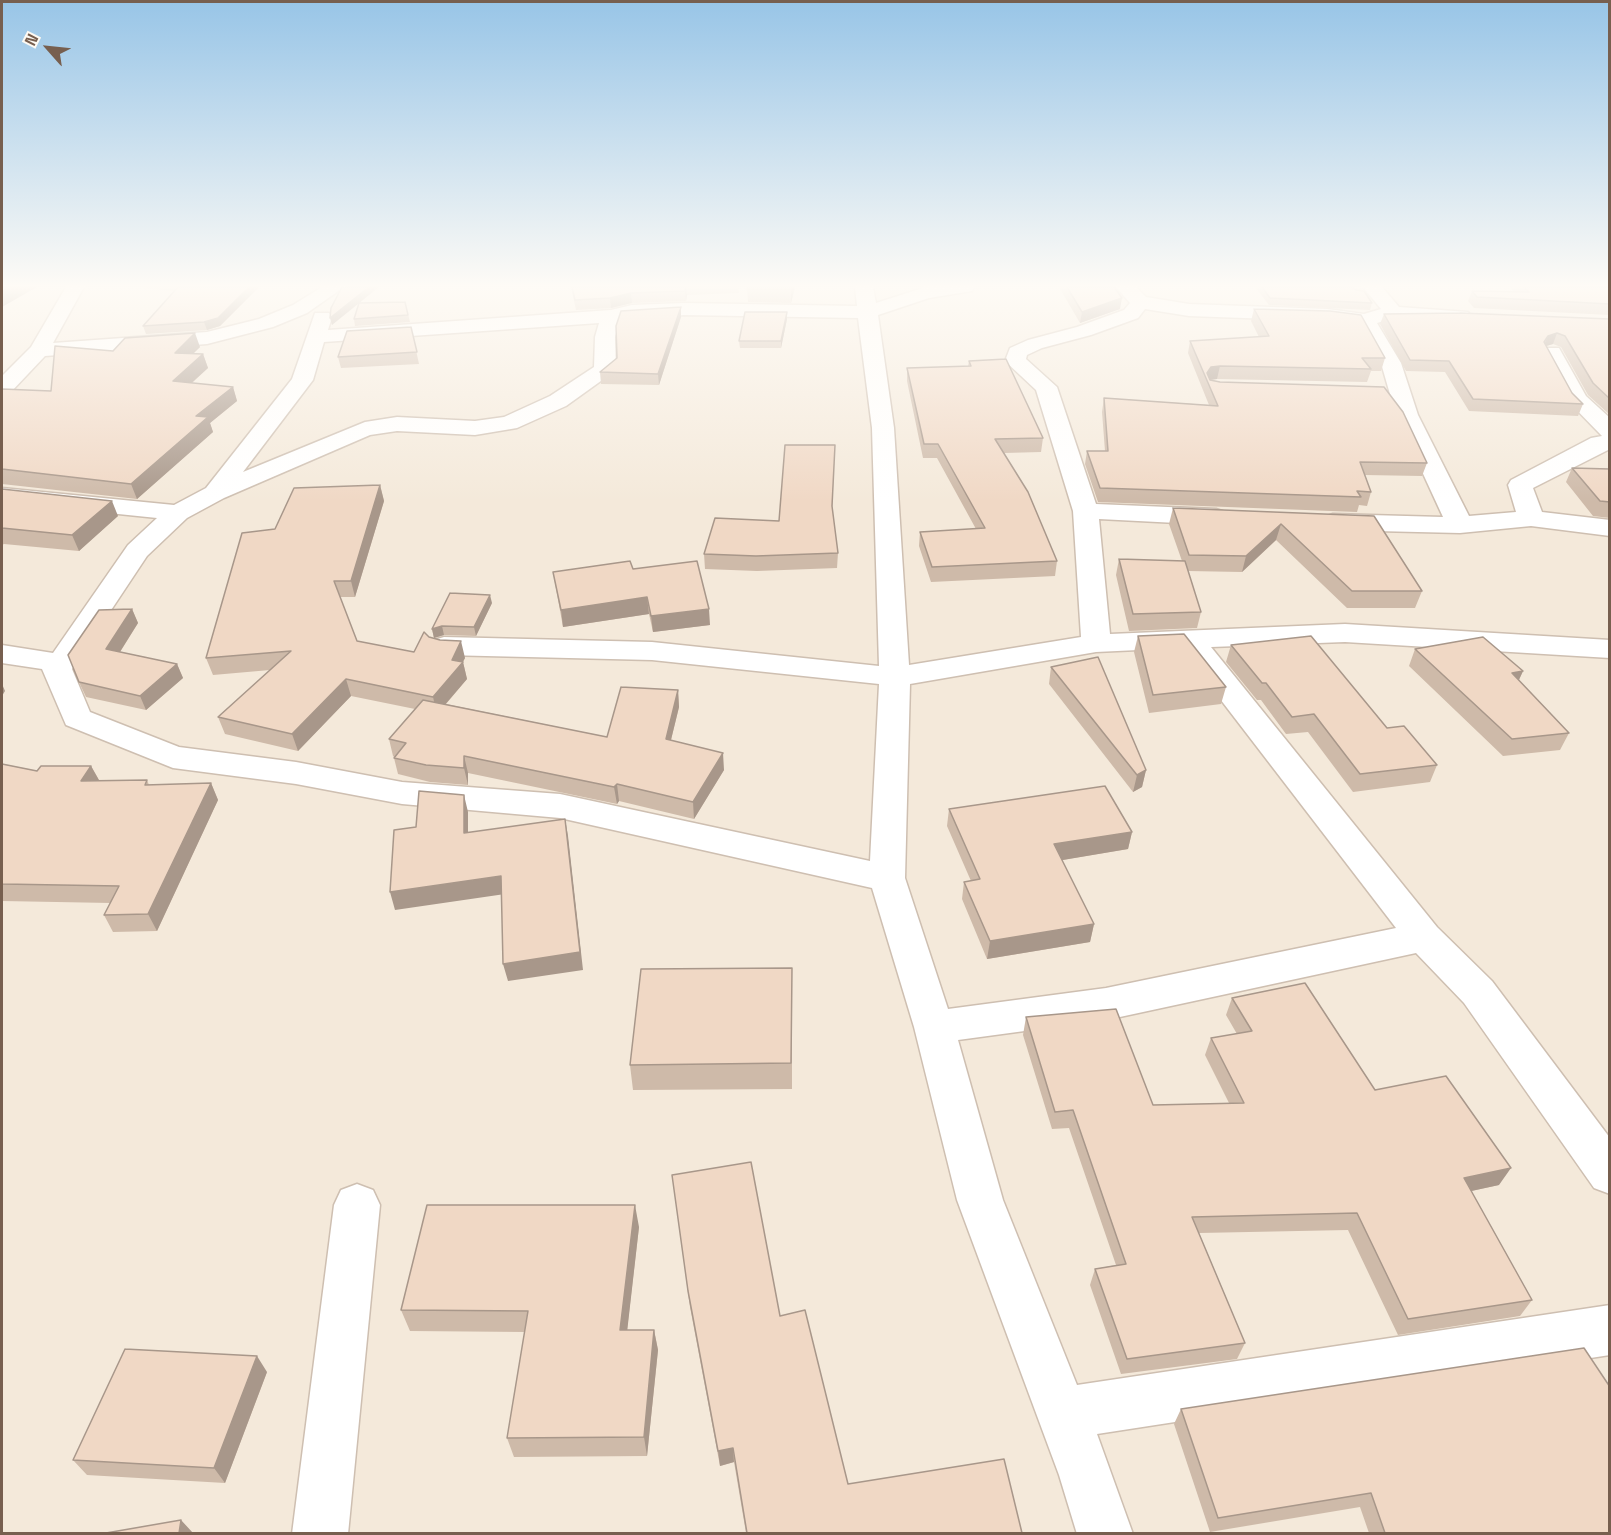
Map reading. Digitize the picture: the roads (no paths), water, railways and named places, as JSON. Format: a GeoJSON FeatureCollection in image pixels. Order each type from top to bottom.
{"type":"FeatureCollection","features":[{"type":"Feature","properties":{"kind":"street"},"geometry":{"type":"LineString","coordinates":[[2,388],[31,359]]}},
{"type":"Feature","properties":{"kind":"street"},"geometry":{"type":"LineString","coordinates":[[215,493],[302,380],[308,359]]}},
{"type":"Feature","properties":{"kind":"street"},"geometry":{"type":"LineString","coordinates":[[605,359],[605,369],[558,401],[509,423],[475,428],[397,424],[365,429],[215,493],[178,513],[137,551],[57,669],[77,718],[173,758],[296,773],[402,793],[560,806],[887,878]]}},
{"type":"Feature","properties":{"kind":"street"},"geometry":{"type":"LineString","coordinates":[[874,359],[883,428],[896,677],[887,878],[934,1027],[980,1200],[1086,1475],[1105,1533]]}},
{"type":"Feature","properties":{"kind":"street"},"geometry":{"type":"LineString","coordinates":[[1016,359],[1015,361],[1046,387],[1086,511],[1096,643]]}},
{"type":"Feature","properties":{"kind":"street"},"geometry":{"type":"LineString","coordinates":[[1389,359],[1407,415],[1460,525]]}},
{"type":"Feature","properties":{"kind":"street"},"geometry":{"type":"LineString","coordinates":[[1556,359],[1578,399],[1610,431]]}},
{"type":"Feature","properties":{"kind":"street"},"geometry":{"type":"LineString","coordinates":[[1377,392],[1400,392]]}},
{"type":"Feature","properties":{"kind":"street"},"geometry":{"type":"LineString","coordinates":[[1531,518],[1520,484],[1599,442],[1610,442]]}},
{"type":"Feature","properties":{"kind":"street"},"geometry":{"type":"LineString","coordinates":[[2,495],[178,513]]}},
{"type":"Feature","properties":{"kind":"street"},"geometry":{"type":"LineString","coordinates":[[1086,511],[1241,518]]}},
{"type":"Feature","properties":{"kind":"street"},"geometry":{"type":"LineString","coordinates":[[1313,521],[1460,525],[1531,518],[1610,528]]}},
{"type":"Feature","properties":{"kind":"street"},"geometry":{"type":"LineString","coordinates":[[444,646],[652,651],[896,677],[1096,643],[1189,639],[1345,633],[1610,649]]}},
{"type":"Feature","properties":{"kind":"street"},"geometry":{"type":"LineString","coordinates":[[1189,639],[1424,937],[1478,992],[1610,1174]]}},
{"type":"Feature","properties":{"kind":"street"},"geometry":{"type":"LineString","coordinates":[[2,654],[61,663]]}},
{"type":"Feature","properties":{"kind":"street"},"geometry":{"type":"LineString","coordinates":[[934,1027],[1106,1004],[1424,937]]}},
{"type":"Feature","properties":{"kind":"street"},"geometry":{"type":"LineString","coordinates":[[320,1533],[357,1205]]}},
{"type":"Feature","properties":{"kind":"street"},"geometry":{"type":"LineString","coordinates":[[1062,1413],[1610,1330]]}}]}
